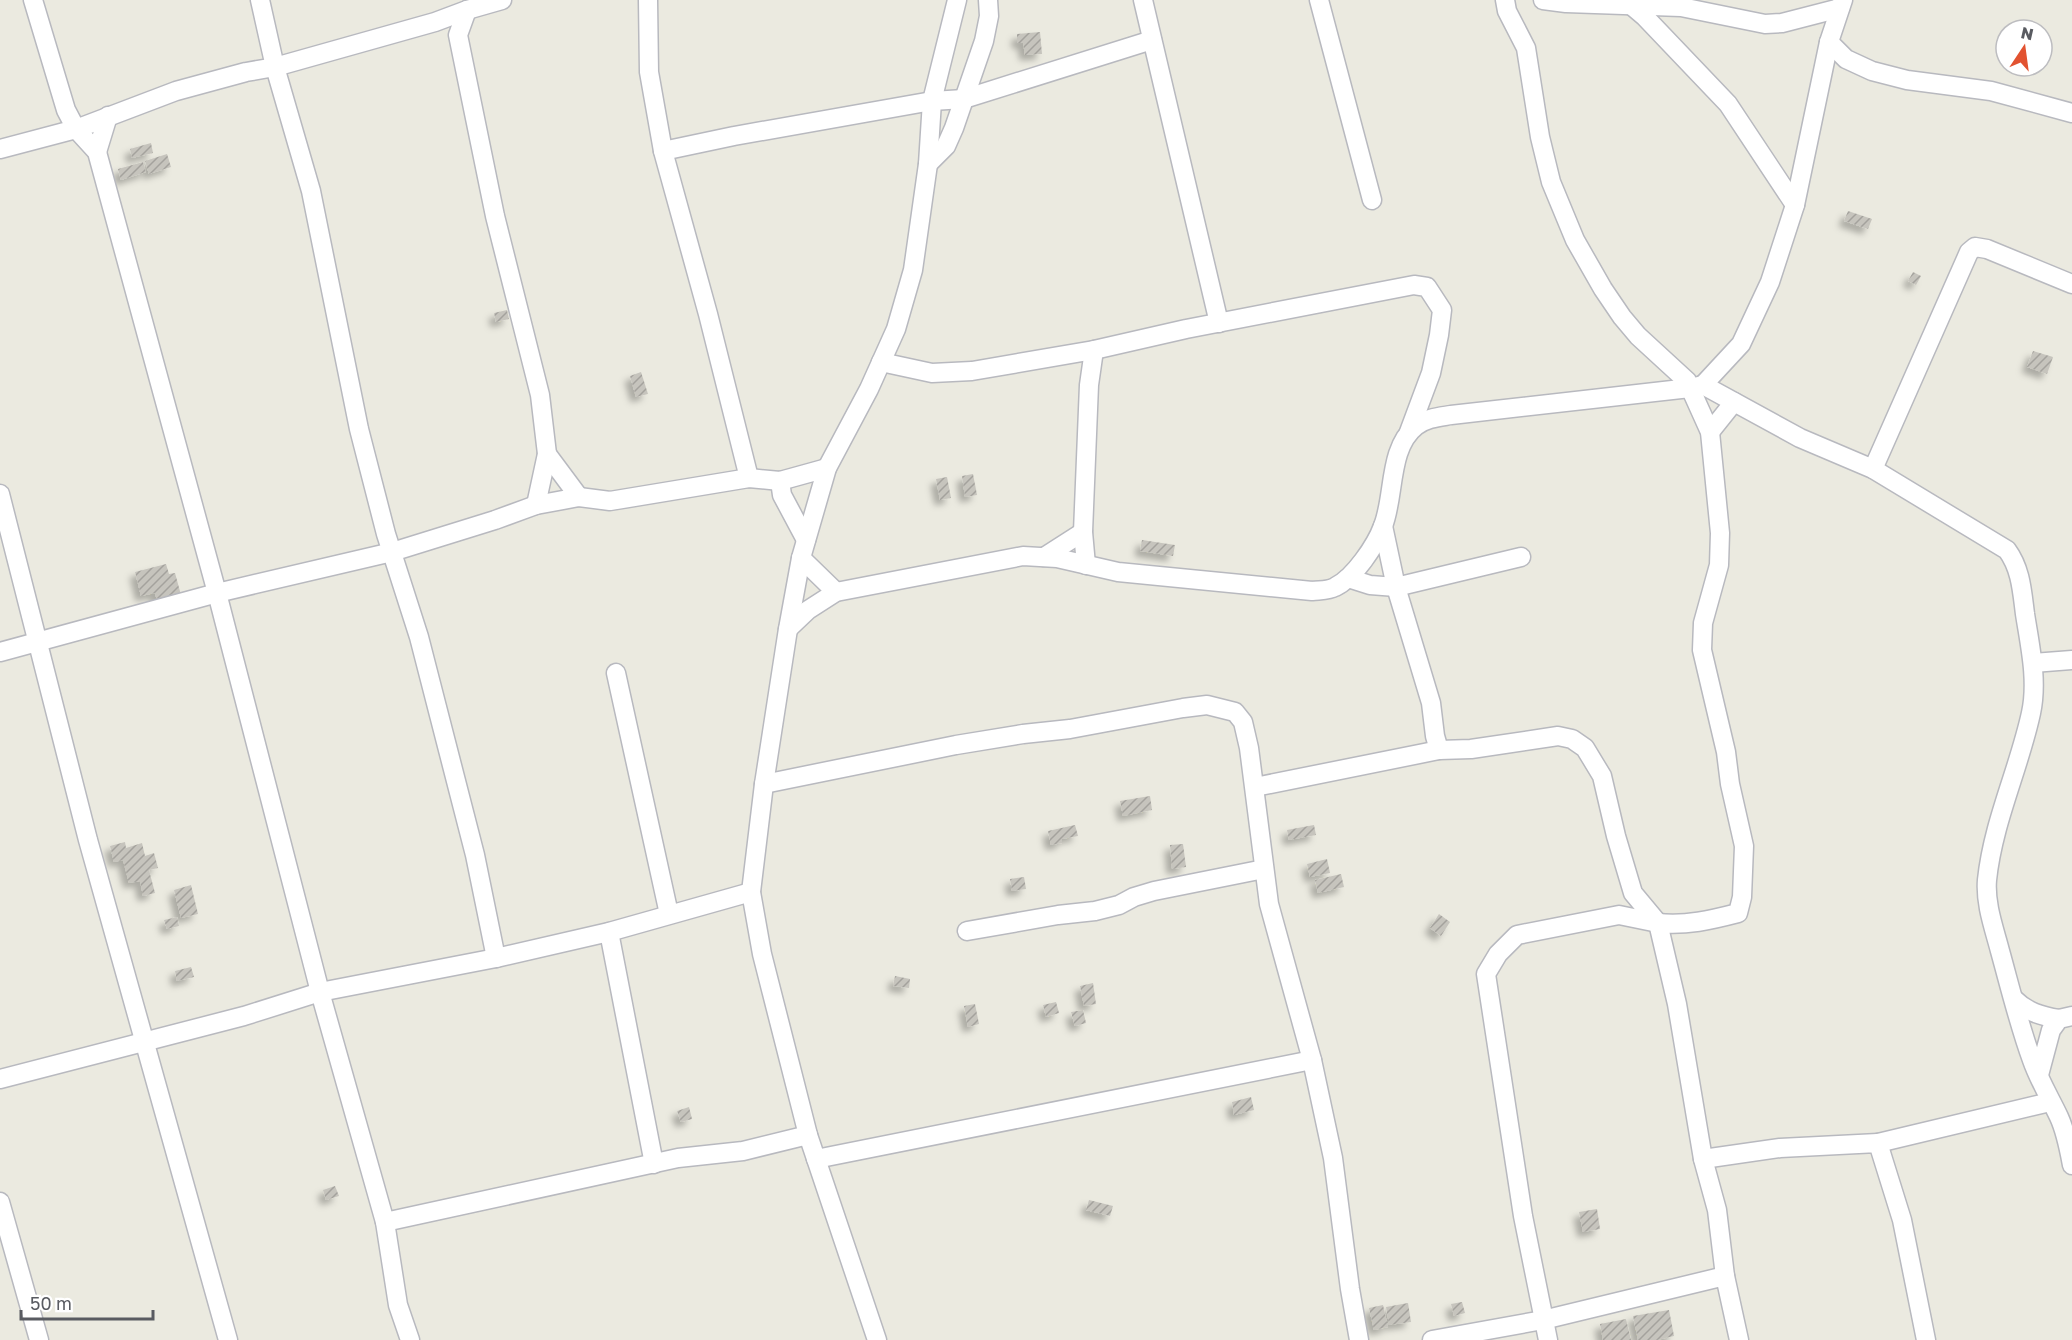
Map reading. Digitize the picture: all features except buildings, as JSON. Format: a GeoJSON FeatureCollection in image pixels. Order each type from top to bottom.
{"type":"FeatureCollection","features":[{"type":"Feature","properties":{"kind":"street"},"geometry":{"type":"LineString","coordinates":[[33,0],[66,111],[76,129],[97,152],[217,593],[320,992],[385,1222],[398,1305],[410,1340]]}},
{"type":"Feature","properties":{"kind":"street"},"geometry":{"type":"LineString","coordinates":[[260,0],[275,67],[311,191],[359,429],[386,534],[419,637],[472,844],[496,958]]}},
{"type":"Feature","properties":{"kind":"street"},"geometry":{"type":"LineString","coordinates":[[0,149],[76,129],[176,91],[275,67],[435,22],[502,0]]}},
{"type":"Feature","properties":{"kind":"street"},"geometry":{"type":"LineString","coordinates":[[648,0],[649,72],[663,151],[749,478]]}},
{"type":"Feature","properties":{"kind":"street"},"geometry":{"type":"LineString","coordinates":[[877,1340],[808,1135],[762,954],[751,892],[764,784],[788,629],[804,549],[827,468],[869,389],[896,329],[914,270],[928,164],[932,101],[957,0]]}},
{"type":"Feature","properties":{"kind":"street"},"geometry":{"type":"LineString","coordinates":[[928,164],[946,146],[964,99],[984,41],[989,16],[988,0]]}},
{"type":"Feature","properties":{"kind":"street"},"geometry":{"type":"LineString","coordinates":[[1143,0],[1219,322]]}},
{"type":"Feature","properties":{"kind":"street"},"geometry":{"type":"LineString","coordinates":[[1319,0],[1372,200]]}},
{"type":"Feature","properties":{"kind":"street"},"geometry":{"type":"LineString","coordinates":[[1505,0],[1507,11],[1526,48],[1540,137],[1551,182],[1575,240],[1603,289],[1638,336],[1697,386],[1734,402],[1800,438],[1873,469],[2007,550],[2015,560],[2020,577],[2033,663],[2031,712],[1992,851],[1987,891],[1991,919],[2032,1061],[2059,1118],[2072,1165]]}},
{"type":"Feature","properties":{"kind":"street"},"geometry":{"type":"LineString","coordinates":[[1543,0],[1566,3],[1681,7],[1765,24],[1782,23],[1841,4]]}},
{"type":"Feature","properties":{"kind":"street"},"geometry":{"type":"LineString","coordinates":[[1410,432],[1418,424],[1431,418],[1697,386],[1741,344],[1770,282],[1795,205],[1829,42],[1841,4]]}},
{"type":"Feature","properties":{"kind":"street"},"geometry":{"type":"LineString","coordinates":[[1632,6],[1728,104],[1795,205]]}},
{"type":"Feature","properties":{"kind":"street"},"geometry":{"type":"LineString","coordinates":[[467,10],[458,35],[495,216],[540,395],[548,454],[536,505]]}},
{"type":"Feature","properties":{"kind":"street"},"geometry":{"type":"LineString","coordinates":[[435,22],[458,35]]}},
{"type":"Feature","properties":{"kind":"street"},"geometry":{"type":"LineString","coordinates":[[663,151],[932,101],[964,99],[1152,40]]}},
{"type":"Feature","properties":{"kind":"street"},"geometry":{"type":"LineString","coordinates":[[1829,42],[1846,59],[1872,71],[1907,80],[1992,91],[2072,113]]}},
{"type":"Feature","properties":{"kind":"street"},"geometry":{"type":"LineString","coordinates":[[97,152],[108,116]]}},
{"type":"Feature","properties":{"kind":"street"},"geometry":{"type":"LineString","coordinates":[[1873,469],[1970,252],[1975,247],[1987,249],[2072,284]]}},
{"type":"Feature","properties":{"kind":"street"},"geometry":{"type":"LineString","coordinates":[[788,629],[808,609],[836,592],[1023,556],[1044,556],[1118,572],[1312,591],[1334,588],[1348,578],[1364,560],[1383,526],[1395,463],[1410,432],[1431,373],[1442,310],[1427,287],[1414,285],[1219,322],[1094,350],[972,371],[932,373],[881,362]]}},
{"type":"Feature","properties":{"kind":"street"},"geometry":{"type":"LineString","coordinates":[[1086,565],[1083,532],[1089,385],[1094,350]]}},
{"type":"Feature","properties":{"kind":"street"},"geometry":{"type":"LineString","coordinates":[[1548,1340],[1523,1216],[1486,974],[1498,954],[1517,935],[1619,915],[1676,925],[1693,923],[1738,913],[1743,897],[1744,846],[1730,784],[1726,752],[1702,650],[1703,623],[1719,565],[1720,533],[1710,432],[1697,386]]}},
{"type":"Feature","properties":{"kind":"street"},"geometry":{"type":"LineString","coordinates":[[1710,432],[1734,402]]}},
{"type":"Feature","properties":{"kind":"street"},"geometry":{"type":"LineString","coordinates":[[548,454],[579,497]]}},
{"type":"Feature","properties":{"kind":"street"},"geometry":{"type":"LineString","coordinates":[[0,652],[217,593],[392,552],[536,505],[579,497],[610,501],[749,478],[780,481],[827,468]]}},
{"type":"Feature","properties":{"kind":"street"},"geometry":{"type":"LineString","coordinates":[[780,481],[782,495],[804,549],[836,592]]}},
{"type":"Feature","properties":{"kind":"street"},"geometry":{"type":"LineString","coordinates":[[0,494],[88,840],[228,1340]]}},
{"type":"Feature","properties":{"kind":"street"},"geometry":{"type":"LineString","coordinates":[[1383,526],[1396,587],[1431,703],[1434,736],[1439,750]]}},
{"type":"Feature","properties":{"kind":"street"},"geometry":{"type":"LineString","coordinates":[[1044,556],[1083,532]]}},
{"type":"Feature","properties":{"kind":"street"},"geometry":{"type":"LineString","coordinates":[[1348,578],[1370,585],[1396,587],[1521,557]]}},
{"type":"Feature","properties":{"kind":"street"},"geometry":{"type":"LineString","coordinates":[[2033,663],[2072,660]]}},
{"type":"Feature","properties":{"kind":"street"},"geometry":{"type":"LineString","coordinates":[[616,674],[669,914]]}},
{"type":"Feature","properties":{"kind":"street"},"geometry":{"type":"LineString","coordinates":[[764,784],[956,745],[1070,729],[1153,713],[1207,705],[1235,712],[1243,722],[1250,748],[1269,904],[1311,1060],[1333,1158],[1359,1340]]}},
{"type":"Feature","properties":{"kind":"street"},"geometry":{"type":"LineString","coordinates":[[1255,787],[1439,750],[1471,749],[1558,736],[1572,739],[1585,748],[1602,776],[1616,836],[1633,893],[1658,923],[1677,1004],[1703,1159],[1717,1210],[1725,1276],[1739,1340]]}},
{"type":"Feature","properties":{"kind":"street"},"geometry":{"type":"LineString","coordinates":[[967,931],[1095,911],[1119,905],[1134,897],[1154,891],[1264,869]]}},
{"type":"Feature","properties":{"kind":"street"},"geometry":{"type":"LineString","coordinates":[[0,1079],[244,1016],[320,992],[496,958],[609,932],[751,892]]}},
{"type":"Feature","properties":{"kind":"street"},"geometry":{"type":"LineString","coordinates":[[609,932],[654,1164]]}},
{"type":"Feature","properties":{"kind":"street"},"geometry":{"type":"LineString","coordinates":[[2014,999],[2024,1009],[2033,1013],[2066,1018]]}},
{"type":"Feature","properties":{"kind":"street"},"geometry":{"type":"LineString","coordinates":[[2039,1076],[2048,1037],[2066,1018]]}},
{"type":"Feature","properties":{"kind":"street"},"geometry":{"type":"LineString","coordinates":[[816,1159],[1311,1060]]}},
{"type":"Feature","properties":{"kind":"street"},"geometry":{"type":"LineString","coordinates":[[1703,1159],[1780,1148],[1878,1143],[2050,1102]]}},
{"type":"Feature","properties":{"kind":"street"},"geometry":{"type":"LineString","coordinates":[[385,1222],[678,1158],[743,1151],[808,1135]]}},
{"type":"Feature","properties":{"kind":"street"},"geometry":{"type":"LineString","coordinates":[[1878,1143],[1902,1220],[1926,1340]]}},
{"type":"Feature","properties":{"kind":"street"},"geometry":{"type":"LineString","coordinates":[[0,1202],[39,1340]]}},
{"type":"Feature","properties":{"kind":"street"},"geometry":{"type":"LineString","coordinates":[[1432,1340],[1543,1320],[1725,1276]]}}]}
